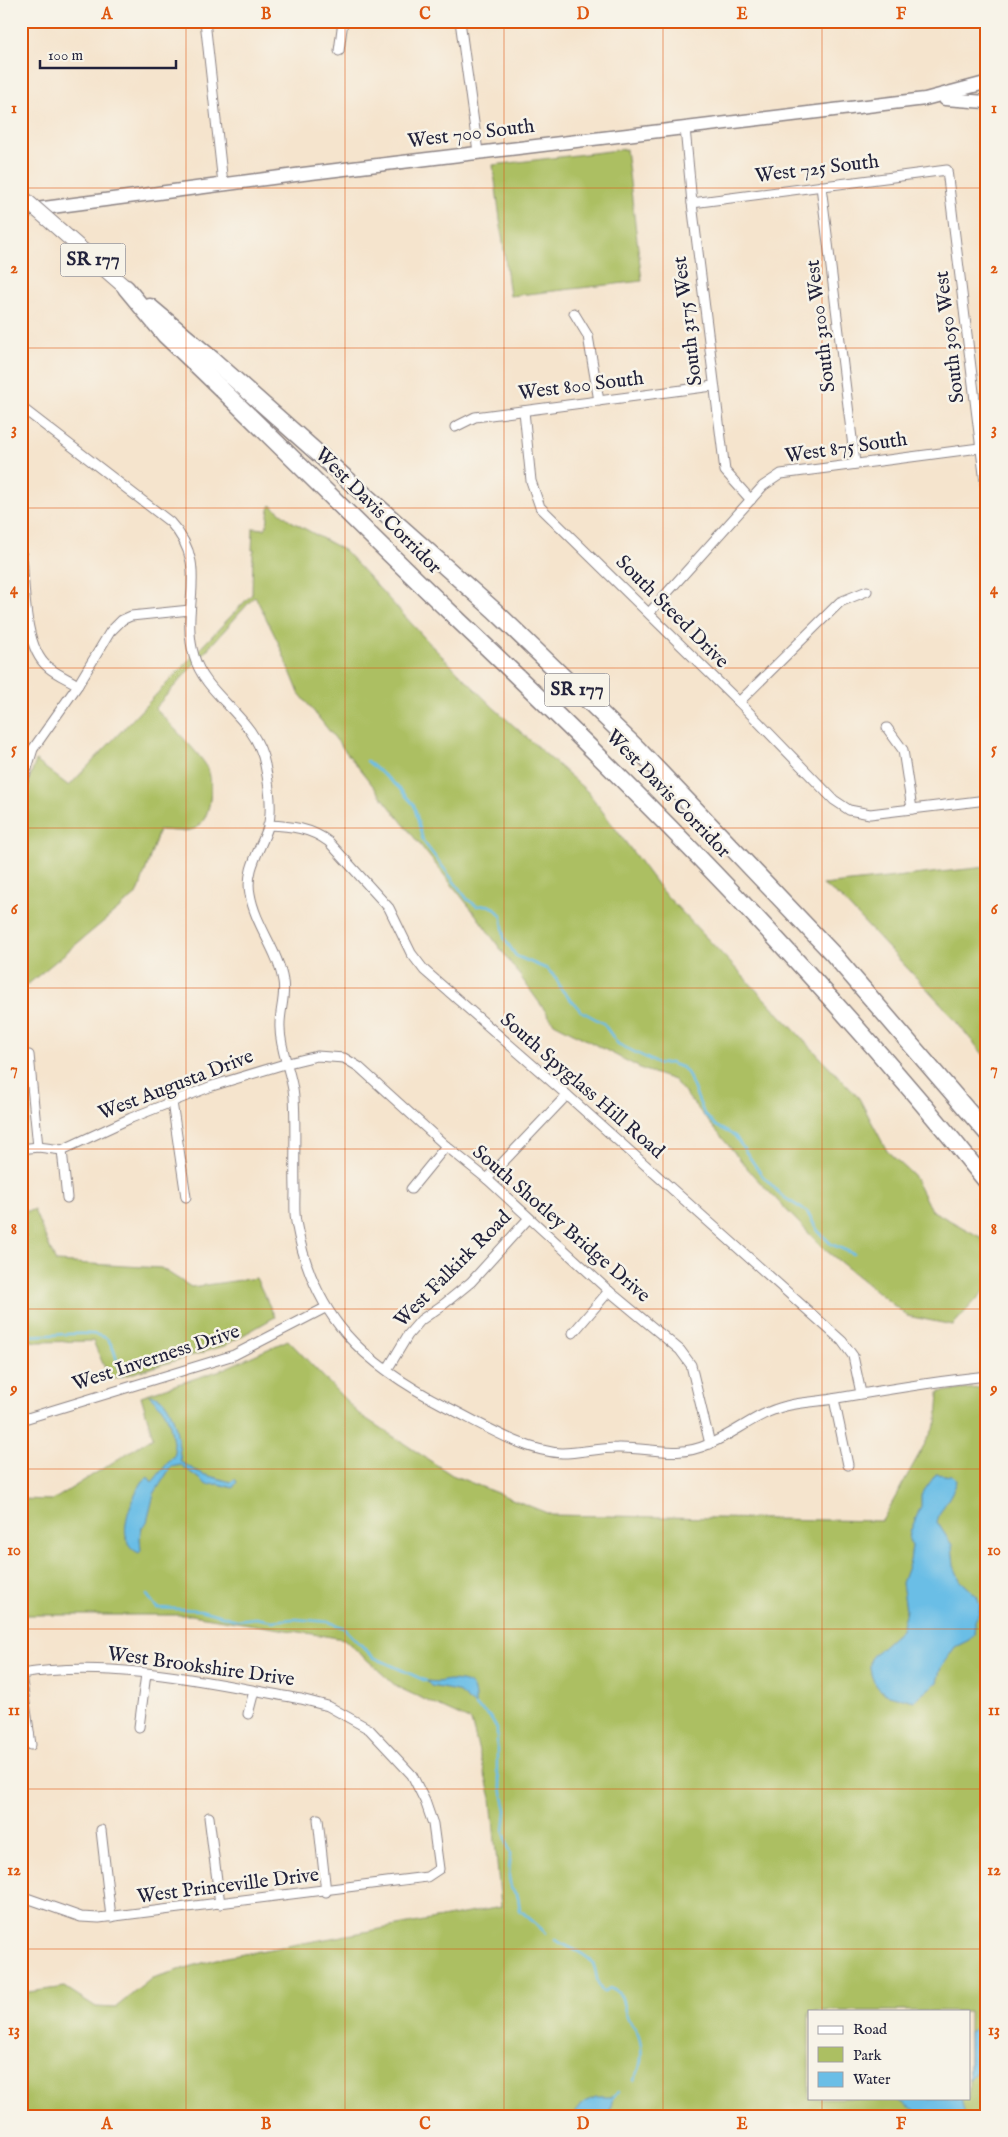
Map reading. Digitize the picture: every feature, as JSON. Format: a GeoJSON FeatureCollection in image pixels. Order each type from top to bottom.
{"type":"FeatureCollection","features":[{"type":"Feature","properties":{"kind":"highway","name":"West Davis Corridor"},"geometry":{"type":"LineString","coordinates":[[126,288],[165,335],[634,789],[777,938],[879,1053],[987,1182]]}},
{"type":"Feature","properties":{"kind":"highway","name":"West Davis Corridor"},"geometry":{"type":"LineString","coordinates":[[126,288],[172,323],[494,610],[618,730],[728,841],[820,940],[987,1133]]}},
{"type":"Feature","properties":{"kind":"main road","name":"West Davis Corridor"},"geometry":{"type":"LineString","coordinates":[[21,196],[126,288]]}},
{"type":"Feature","properties":{"kind":"street"},"geometry":{"type":"LineString","coordinates":[[205,21],[223,184]]}},
{"type":"Feature","properties":{"kind":"street"},"geometry":{"type":"LineString","coordinates":[[339,51],[343,21]]}},
{"type":"Feature","properties":{"kind":"street"},"geometry":{"type":"LineString","coordinates":[[460,21],[478,152]]}},
{"type":"Feature","properties":{"kind":"street"},"geometry":{"type":"LineString","coordinates":[[986,82],[984,96],[987,102]]}},
{"type":"Feature","properties":{"kind":"street","name":"West 700 South"},"geometry":{"type":"LineString","coordinates":[[21,211],[478,152],[925,99],[986,82]]}},
{"type":"Feature","properties":{"kind":"street","name":"West 700 South"},"geometry":{"type":"LineString","coordinates":[[925,99],[987,102]]}},
{"type":"Feature","properties":{"kind":"street","name":"South 3175 West"},"geometry":{"type":"LineString","coordinates":[[685,128],[713,386],[725,471],[751,500]]}},
{"type":"Feature","properties":{"kind":"street","name":"West 725 South"},"geometry":{"type":"LineString","coordinates":[[692,203],[947,170]]}},
{"type":"Feature","properties":{"kind":"street","name":"South 3050 West"},"geometry":{"type":"LineString","coordinates":[[947,170],[984,448],[987,499]]}},
{"type":"Feature","properties":{"kind":"street","name":"South 3100 West"},"geometry":{"type":"LineString","coordinates":[[821,186],[855,463]]}},
{"type":"Feature","properties":{"kind":"street"},"geometry":{"type":"LineString","coordinates":[[574,313],[588,336],[598,401]]}},
{"type":"Feature","properties":{"kind":"street","name":"West 800 South"},"geometry":{"type":"LineString","coordinates":[[455,427],[475,417],[713,386]]}},
{"type":"Feature","properties":{"kind":"street"},"geometry":{"type":"LineString","coordinates":[[21,407],[170,522],[180,533],[187,544],[193,567],[190,642],[195,660],[202,676],[233,707],[250,729],[264,758],[270,794],[268,825],[253,860],[249,891],[259,922],[277,960],[284,983],[279,1030],[294,1096],[295,1220],[307,1263],[324,1308],[358,1349],[407,1386],[534,1448],[561,1453],[618,1448],[670,1453],[710,1444],[751,1419],[784,1406],[861,1393],[987,1376]]}},
{"type":"Feature","properties":{"kind":"street","name":"South Steed Drive"},"geometry":{"type":"LineString","coordinates":[[524,411],[531,481],[540,507],[739,702],[834,800],[849,810],[870,814],[912,809]]}},
{"type":"Feature","properties":{"kind":"street","name":"West 875 South"},"geometry":{"type":"LineString","coordinates":[[649,613],[763,486],[781,474],[855,463],[984,448]]}},
{"type":"Feature","properties":{"kind":"street"},"geometry":{"type":"LineString","coordinates":[[22,555],[30,637],[37,653],[47,666],[78,685]]}},
{"type":"Feature","properties":{"kind":"street"},"geometry":{"type":"LineString","coordinates":[[739,702],[840,602],[867,591]]}},
{"type":"Feature","properties":{"kind":"street"},"geometry":{"type":"LineString","coordinates":[[21,788],[33,749],[78,685],[110,632],[122,620],[131,616],[190,610]]}},
{"type":"Feature","properties":{"kind":"street"},"geometry":{"type":"LineString","coordinates":[[887,728],[903,750],[912,809],[987,800]]}},
{"type":"Feature","properties":{"kind":"street","name":"South Spyglass Hill Road"},"geometry":{"type":"LineString","coordinates":[[268,825],[302,829],[318,834],[329,842],[389,908],[411,953],[424,970],[842,1341],[853,1356],[861,1393]]}},
{"type":"Feature","properties":{"kind":"street"},"geometry":{"type":"LineString","coordinates":[[29,1055],[38,1147]]}},
{"type":"Feature","properties":{"kind":"street","name":"West Augusta Drive"},"geometry":{"type":"LineString","coordinates":[[62,1150],[212,1086],[317,1056],[344,1058]]}},
{"type":"Feature","properties":{"kind":"street","name":"South Shotley Bridge Drive"},"geometry":{"type":"LineString","coordinates":[[344,1058],[359,1067],[446,1146],[487,1179],[609,1291],[680,1350],[691,1365],[710,1444]]}},
{"type":"Feature","properties":{"kind":"street"},"geometry":{"type":"LineString","coordinates":[[487,1179],[567,1095]]}},
{"type":"Feature","properties":{"kind":"street"},"geometry":{"type":"LineString","coordinates":[[172,1102],[186,1197]]}},
{"type":"Feature","properties":{"kind":"street"},"geometry":{"type":"LineString","coordinates":[[411,1189],[446,1146]]}},
{"type":"Feature","properties":{"kind":"street"},"geometry":{"type":"LineString","coordinates":[[21,1149],[38,1147],[62,1150],[67,1198]]}},
{"type":"Feature","properties":{"kind":"street","name":"West Falkirk Road"},"geometry":{"type":"LineString","coordinates":[[387,1370],[408,1335],[421,1320],[471,1282],[529,1218]]}},
{"type":"Feature","properties":{"kind":"street"},"geometry":{"type":"LineString","coordinates":[[573,1333],[609,1291]]}},
{"type":"Feature","properties":{"kind":"street","name":"West Inverness Drive"},"geometry":{"type":"LineString","coordinates":[[21,1420],[234,1355],[324,1308]]}},
{"type":"Feature","properties":{"kind":"street"},"geometry":{"type":"LineString","coordinates":[[834,1399],[848,1465]]}},
{"type":"Feature","properties":{"kind":"street","name":"West Brookshire Drive"},"geometry":{"type":"LineString","coordinates":[[21,1674],[84,1669],[146,1674],[301,1698],[328,1706],[368,1729],[412,1775],[425,1800],[433,1824],[439,1869]]}},
{"type":"Feature","properties":{"kind":"street"},"geometry":{"type":"LineString","coordinates":[[21,1674],[31,1746]]}},
{"type":"Feature","properties":{"kind":"street"},"geometry":{"type":"LineString","coordinates":[[139,1727],[146,1674]]}},
{"type":"Feature","properties":{"kind":"street"},"geometry":{"type":"LineString","coordinates":[[248,1714],[254,1691]]}},
{"type":"Feature","properties":{"kind":"street"},"geometry":{"type":"LineString","coordinates":[[209,1817],[220,1904]]}},
{"type":"Feature","properties":{"kind":"street"},"geometry":{"type":"LineString","coordinates":[[318,1819],[326,1892]]}},
{"type":"Feature","properties":{"kind":"street"},"geometry":{"type":"LineString","coordinates":[[101,1830],[111,1917]]}},
{"type":"Feature","properties":{"kind":"street","name":"West Princeville Drive"},"geometry":{"type":"LineString","coordinates":[[21,1896],[81,1917],[111,1917],[326,1892],[427,1877],[439,1869]]}},
{"type":"Feature","properties":{"kind":"green space"},"geometry":{"type":"Polygon","coordinates":[[[626,149],[642,281],[510,296],[493,165],[626,149]]]}},
{"type":"Feature","properties":{"kind":"green space"},"geometry":{"type":"Polygon","coordinates":[[[271,505],[291,521],[345,551],[433,647],[494,708],[588,792],[662,891],[859,1098],[887,1151],[913,1175],[931,1210],[980,1237],[987,1246],[987,1288],[953,1325],[907,1316],[823,1248],[753,1175],[674,1080],[644,1070],[554,1023],[476,915],[299,693],[278,642],[255,596],[155,708],[192,748],[208,769],[211,793],[204,819],[200,825],[190,830],[159,830],[138,893],[21,990],[21,801],[36,761],[69,786],[252,594],[253,552],[255,550],[252,550],[253,528],[265,529],[271,505]]]}},
{"type":"Feature","properties":{"kind":"green space"},"geometry":{"type":"Polygon","coordinates":[[[986,867],[987,1059],[943,1006],[842,899],[823,885],[986,867]]]}},
{"type":"Feature","properties":{"kind":"green space"},"geometry":{"type":"Polygon","coordinates":[[[34,1210],[56,1262],[161,1268],[191,1287],[256,1278],[275,1317],[224,1346],[110,1380],[93,1341],[37,1342],[21,1339],[21,1212],[34,1210]]]}},
{"type":"Feature","properties":{"kind":"green space"},"geometry":{"type":"Polygon","coordinates":[[[288,1340],[359,1414],[452,1475],[552,1515],[882,1521],[937,1422],[939,1392],[987,1387],[987,2116],[21,2116],[21,1993],[65,1987],[96,2007],[115,2008],[152,1978],[216,1959],[501,1907],[491,1798],[471,1721],[397,1687],[344,1639],[192,1615],[21,1615],[21,1499],[53,1500],[153,1437],[141,1396],[221,1370],[288,1340]]]}},
{"type":"Feature","properties":{"kind":"water"},"geometry":{"type":"Polygon","coordinates":[[[149,1395],[158,1397],[165,1402],[170,1411],[177,1432],[181,1462],[202,1474],[231,1482],[235,1479],[237,1482],[233,1488],[218,1484],[207,1485],[181,1465],[171,1467],[154,1494],[147,1522],[142,1527],[140,1538],[141,1551],[139,1553],[131,1547],[127,1539],[126,1530],[127,1519],[134,1497],[143,1481],[148,1477],[152,1482],[175,1454],[170,1425],[164,1410],[149,1395]]]}},
{"type":"Feature","properties":{"kind":"water"},"geometry":{"type":"Polygon","coordinates":[[[936,1474],[953,1476],[956,1481],[937,1522],[952,1545],[954,1566],[960,1580],[977,1596],[980,1605],[975,1621],[974,1634],[969,1640],[955,1647],[941,1667],[937,1682],[914,1701],[889,1695],[882,1691],[872,1678],[870,1661],[872,1656],[901,1630],[906,1610],[902,1583],[910,1561],[912,1546],[909,1540],[910,1532],[921,1506],[921,1495],[936,1474]]]}},
{"type":"Feature","properties":{"kind":"water"},"geometry":{"type":"Polygon","coordinates":[[[449,1680],[462,1681],[473,1688],[475,1706],[457,1691],[431,1686],[426,1681],[438,1682],[449,1680]]]}},
{"type":"Feature","properties":{"kind":"water"},"geometry":{"type":"Polygon","coordinates":[[[987,2021],[987,2067],[978,2070],[970,2080],[970,2031],[987,2021]]]}},
{"type":"Feature","properties":{"kind":"water"},"geometry":{"type":"Polygon","coordinates":[[[596,2097],[613,2097],[609,2116],[573,2116],[584,2102],[596,2097]]]}},
{"type":"Feature","properties":{"kind":"water"},"geometry":{"type":"Polygon","coordinates":[[[898,2100],[961,2100],[965,2116],[923,2116],[898,2100]]]}},
{"type":"Feature","properties":{"kind":"waterway"},"geometry":{"type":"LineString","coordinates":[[367,761],[397,786],[414,805],[423,841],[468,900],[477,906],[487,905],[495,908],[502,917],[504,938],[516,956],[547,969],[556,978],[561,989],[581,1011],[603,1023],[618,1044],[659,1064],[670,1063],[683,1068],[688,1074],[704,1114],[716,1126],[735,1136],[761,1174],[782,1196],[807,1212],[818,1231],[831,1244],[854,1254]]}},
{"type":"Feature","properties":{"kind":"waterway"},"geometry":{"type":"LineString","coordinates":[[21,1335],[91,1334],[101,1336],[110,1342],[121,1376]]}},
{"type":"Feature","properties":{"kind":"waterway"},"geometry":{"type":"LineString","coordinates":[[147,1595],[157,1608],[200,1610],[237,1620],[256,1618],[272,1621],[294,1619],[329,1622],[344,1628],[373,1657],[426,1681]]}},
{"type":"Feature","properties":{"kind":"waterway"},"geometry":{"type":"LineString","coordinates":[[475,1706],[489,1716],[497,1728],[497,1770],[506,1810],[504,1832],[510,1854],[509,1877],[511,1888],[518,1897],[520,1910],[546,1933]]}},
{"type":"Feature","properties":{"kind":"waterway"},"geometry":{"type":"LineString","coordinates":[[555,1940],[588,1958],[592,1962],[599,1986],[603,1992],[610,1988],[616,1991],[623,2000],[627,2017],[639,2036],[641,2049],[641,2062],[634,2080]]}},
{"type":"Feature","properties":{"kind":"waterway"},"geometry":{"type":"LineString","coordinates":[[613,2097],[619,2092]]}},
{"type":"Feature","properties":{"kind":"waterway"},"geometry":{"type":"LineString","coordinates":[[468,2116],[482,2111],[506,2116]]}}]}
